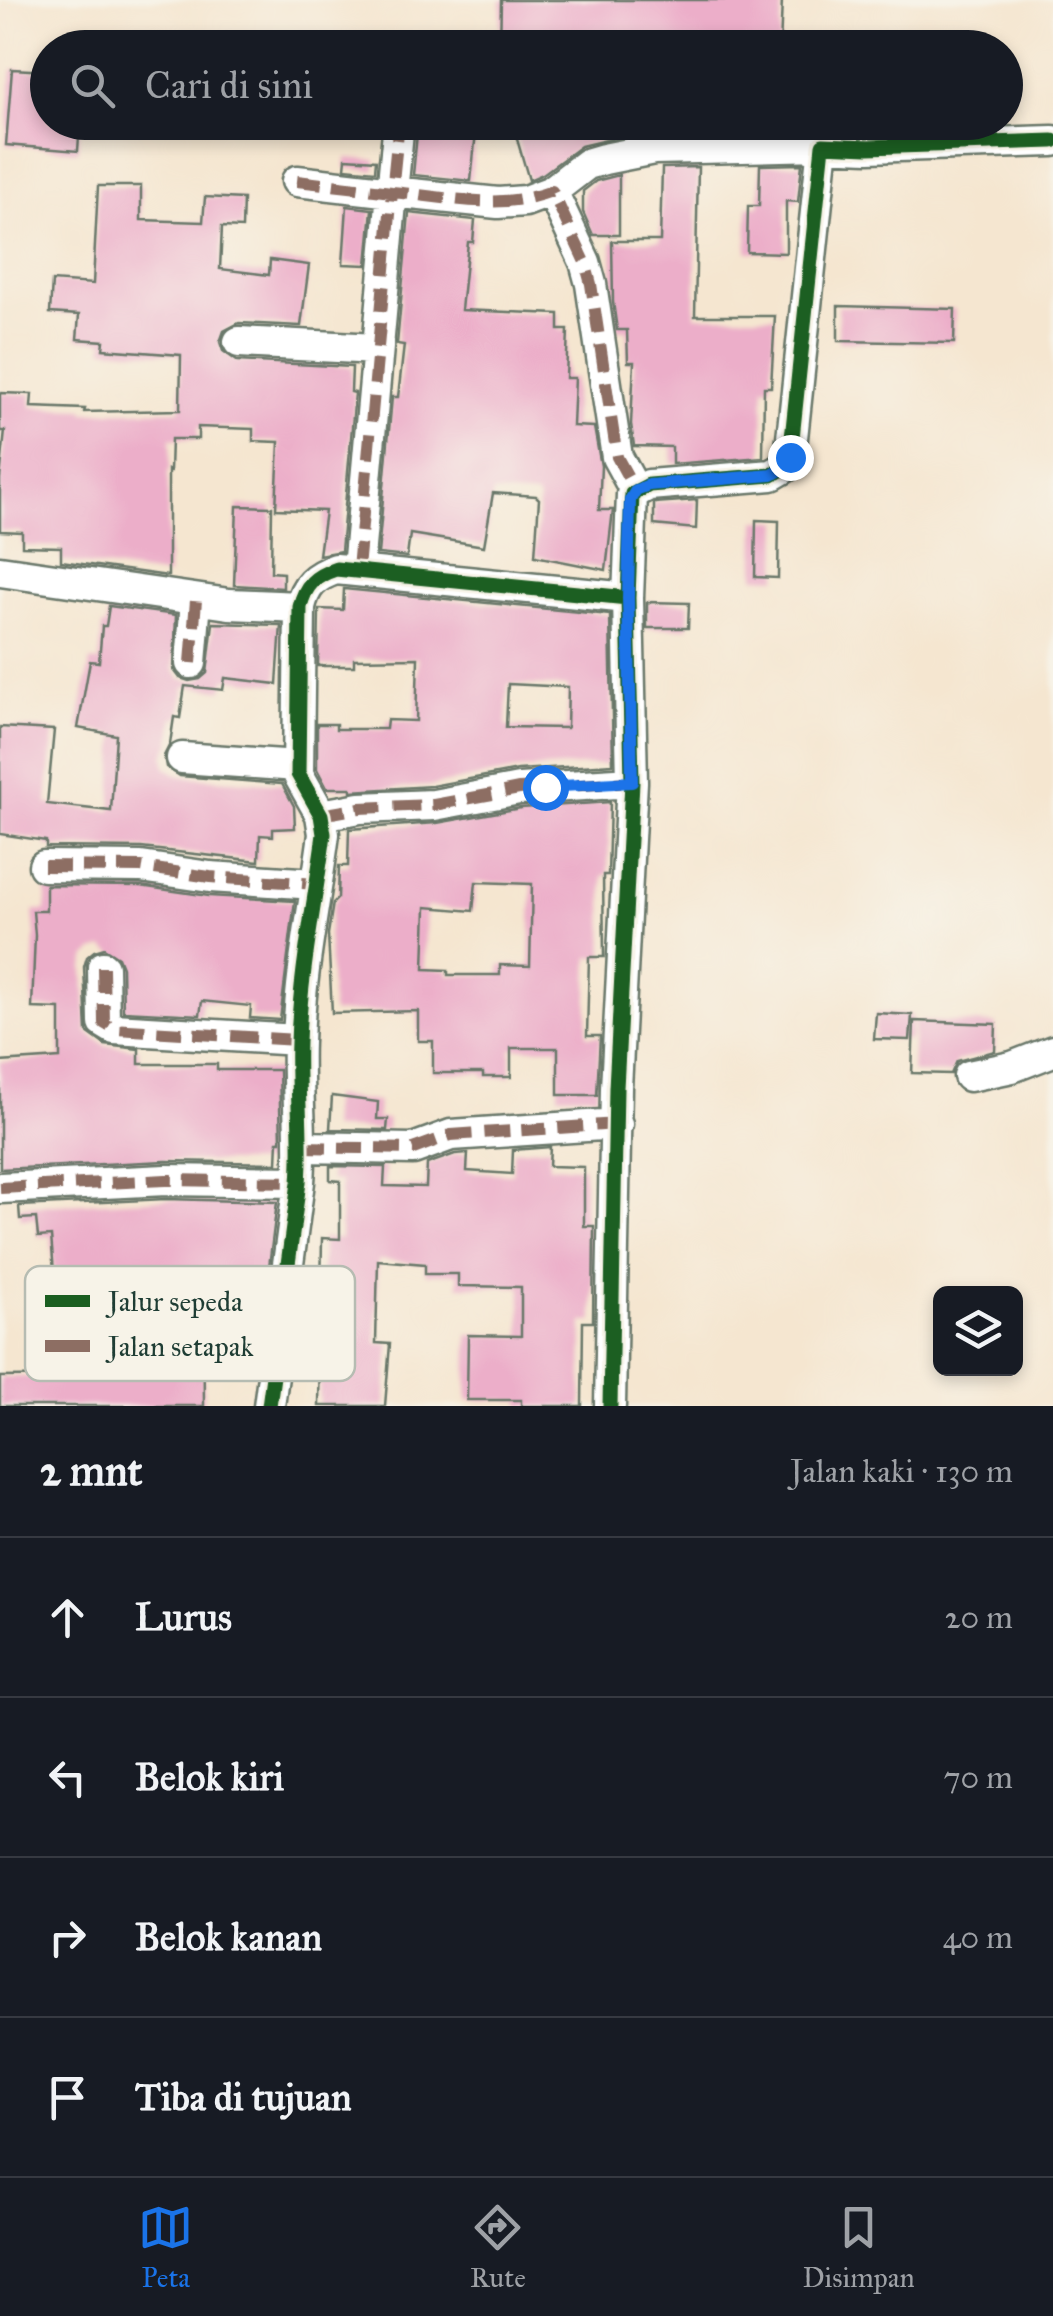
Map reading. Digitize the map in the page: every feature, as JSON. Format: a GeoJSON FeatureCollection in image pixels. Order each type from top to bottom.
{"type":"FeatureCollection","features":[{"type":"Feature","properties":{"kind":"street"},"geometry":{"type":"LineString","coordinates":[[358,570],[397,140]]}},
{"type":"Feature","properties":{"kind":"street"},"geometry":{"type":"LineString","coordinates":[[297,181],[498,203],[524,201],[552,191],[588,164],[654,150],[1053,141]]}},
{"type":"Feature","properties":{"kind":"street"},"geometry":{"type":"LineString","coordinates":[[610,1406],[616,1088],[632,782],[630,500],[636,490],[649,485],[772,475],[784,468],[790,457],[823,145]]}},
{"type":"Feature","properties":{"kind":"street"},"geometry":{"type":"LineString","coordinates":[[552,191],[588,273],[617,457],[636,490]]}},
{"type":"Feature","properties":{"kind":"street"},"geometry":{"type":"LineString","coordinates":[[239,342],[377,349]]}},
{"type":"Feature","properties":{"kind":"street"},"geometry":{"type":"LineString","coordinates":[[288,1266],[302,1147],[298,1040],[303,968],[324,834],[321,815],[300,782],[298,766],[300,607],[304,593],[321,574],[336,569],[628,598]]}},
{"type":"Feature","properties":{"kind":"street"},"geometry":{"type":"LineString","coordinates":[[0,572],[196,600],[300,607]]}},
{"type":"Feature","properties":{"kind":"street"},"geometry":{"type":"LineString","coordinates":[[191,663],[196,600]]}},
{"type":"Feature","properties":{"kind":"street"},"geometry":{"type":"LineString","coordinates":[[182,758],[298,766]]}},
{"type":"Feature","properties":{"kind":"street"},"geometry":{"type":"LineString","coordinates":[[321,815],[360,808],[434,805],[519,790],[632,782]]}},
{"type":"Feature","properties":{"kind":"street"},"geometry":{"type":"LineString","coordinates":[[44,866],[141,866],[210,877],[316,884]]}},
{"type":"Feature","properties":{"kind":"street"},"geometry":{"type":"LineString","coordinates":[[103,967],[104,1024],[114,1029],[298,1040]]}},
{"type":"Feature","properties":{"kind":"street"},"geometry":{"type":"LineString","coordinates":[[969,1076],[1001,1070],[1053,1051]]}},
{"type":"Feature","properties":{"kind":"street"},"geometry":{"type":"LineString","coordinates":[[302,1147],[413,1149],[451,1134],[617,1124]]}},
{"type":"Feature","properties":{"kind":"street"},"geometry":{"type":"LineString","coordinates":[[0,1188],[166,1180],[299,1182]]}},
{"type":"Feature","properties":{"kind":"street"},"geometry":{"type":"LineString","coordinates":[[269,1406],[272,1381]]}},
{"type":"Feature","properties":{"kind":"building"},"geometry":{"type":"Polygon","coordinates":[[[501,0],[782,0],[781,30],[500,30],[501,0]]]}},
{"type":"Feature","properties":{"kind":"building"},"geometry":{"type":"Polygon","coordinates":[[[12,69],[30,70],[30,140],[79,140],[78,151],[6,145],[12,69]]]}},
{"type":"Feature","properties":{"kind":"building"},"geometry":{"type":"Polygon","coordinates":[[[416,140],[475,140],[471,181],[413,175],[416,140]]]}},
{"type":"Feature","properties":{"kind":"building"},"geometry":{"type":"Polygon","coordinates":[[[517,140],[606,140],[581,146],[529,180],[517,140]]]}},
{"type":"Feature","properties":{"kind":"building"},"geometry":{"type":"Polygon","coordinates":[[[346,158],[376,160],[375,171],[345,168],[346,158]]]}},
{"type":"Feature","properties":{"kind":"building"},"geometry":{"type":"Polygon","coordinates":[[[802,164],[798,202],[786,201],[786,253],[747,252],[748,206],[759,206],[760,165],[802,164]]]}},
{"type":"Feature","properties":{"kind":"building"},"geometry":{"type":"Polygon","coordinates":[[[698,167],[695,316],[775,316],[771,387],[764,387],[763,457],[672,464],[672,447],[634,446],[634,362],[628,362],[627,330],[617,330],[612,241],[660,241],[662,168],[698,167]]]}},
{"type":"Feature","properties":{"kind":"building"},"geometry":{"type":"Polygon","coordinates":[[[619,175],[619,235],[593,235],[583,212],[583,191],[596,181],[619,175]]]}},
{"type":"Feature","properties":{"kind":"building"},"geometry":{"type":"Polygon","coordinates":[[[98,186],[141,186],[141,220],[203,222],[205,197],[243,199],[242,228],[222,227],[220,269],[269,275],[270,260],[309,265],[301,326],[239,323],[224,331],[220,342],[223,351],[237,361],[352,367],[351,392],[355,393],[341,551],[319,555],[325,511],[276,509],[279,442],[253,441],[253,429],[198,427],[198,439],[171,439],[168,576],[61,561],[61,547],[22,546],[22,532],[0,531],[5,431],[0,431],[0,393],[32,394],[31,407],[85,409],[84,412],[180,410],[181,355],[103,349],[104,341],[77,339],[79,315],[50,313],[52,281],[93,284],[98,186]]]}},
{"type":"Feature","properties":{"kind":"building"},"geometry":{"type":"Polygon","coordinates":[[[347,206],[372,209],[367,265],[343,264],[347,206]]]}},
{"type":"Feature","properties":{"kind":"building"},"geometry":{"type":"Polygon","coordinates":[[[409,213],[475,220],[473,242],[468,242],[461,310],[559,314],[559,330],[568,330],[566,378],[575,378],[573,426],[594,427],[601,466],[599,510],[613,510],[606,570],[535,556],[539,499],[536,496],[493,493],[484,546],[410,534],[407,557],[378,554],[392,397],[398,397],[404,345],[397,344],[409,213]]]}},
{"type":"Feature","properties":{"kind":"building"},"geometry":{"type":"Polygon","coordinates":[[[838,306],[955,309],[954,343],[838,341],[838,306]]]}},
{"type":"Feature","properties":{"kind":"building"},"geometry":{"type":"Polygon","coordinates":[[[697,500],[696,529],[654,525],[654,503],[697,500]]]}},
{"type":"Feature","properties":{"kind":"building"},"geometry":{"type":"Polygon","coordinates":[[[237,506],[272,507],[271,572],[283,573],[283,588],[234,585],[237,506]]]}},
{"type":"Feature","properties":{"kind":"building"},"geometry":{"type":"Polygon","coordinates":[[[756,520],[779,521],[778,578],[755,577],[756,520]]]}},
{"type":"Feature","properties":{"kind":"building"},"geometry":{"type":"Polygon","coordinates":[[[344,589],[610,615],[613,764],[518,770],[432,786],[351,791],[327,788],[317,769],[317,724],[336,724],[336,729],[386,729],[387,720],[416,721],[418,658],[354,659],[354,666],[318,666],[319,609],[343,610],[344,589]],[[508,684],[506,727],[567,728],[568,687],[508,684]]]}},
{"type":"Feature","properties":{"kind":"building"},"geometry":{"type":"Polygon","coordinates":[[[647,602],[689,603],[688,628],[647,628],[647,602]]]}},
{"type":"Feature","properties":{"kind":"building"},"geometry":{"type":"Polygon","coordinates":[[[109,606],[176,615],[174,670],[189,681],[207,673],[213,623],[281,625],[277,684],[225,678],[223,690],[185,686],[180,718],[174,717],[164,756],[166,767],[180,776],[282,784],[294,806],[295,828],[273,829],[273,836],[260,835],[259,861],[141,848],[46,847],[46,841],[0,834],[0,727],[54,730],[47,804],[111,811],[116,735],[78,728],[90,661],[99,662],[102,626],[106,626],[109,606]]]}},
{"type":"Feature","properties":{"kind":"building"},"geometry":{"type":"Polygon","coordinates":[[[610,802],[608,875],[603,875],[604,957],[589,957],[587,1036],[600,1036],[597,1095],[558,1095],[558,1048],[511,1048],[511,1077],[433,1073],[433,1041],[418,1041],[418,1011],[332,1013],[328,934],[333,903],[338,898],[339,866],[348,866],[349,829],[437,823],[521,808],[610,802]],[[476,882],[473,911],[426,907],[424,969],[448,970],[448,975],[500,975],[500,965],[530,966],[532,884],[476,882]]]}},
{"type":"Feature","properties":{"kind":"building"},"geometry":{"type":"Polygon","coordinates":[[[46,885],[140,886],[209,896],[295,901],[280,1020],[250,1018],[251,1006],[202,1001],[200,1015],[123,1011],[122,967],[118,957],[104,948],[87,957],[84,967],[87,1032],[105,1045],[139,1049],[139,1064],[217,1064],[217,1070],[279,1070],[281,1141],[277,1163],[166,1161],[0,1169],[0,1062],[60,1058],[60,1009],[32,1008],[33,911],[46,911],[46,885]]]}},
{"type":"Feature","properties":{"kind":"building"},"geometry":{"type":"Polygon","coordinates":[[[876,1013],[912,1015],[910,1040],[874,1039],[876,1013]]]}},
{"type":"Feature","properties":{"kind":"building"},"geometry":{"type":"Polygon","coordinates":[[[914,1021],[996,1024],[995,1051],[957,1061],[951,1074],[912,1073],[914,1021]]]}},
{"type":"Feature","properties":{"kind":"building"},"geometry":{"type":"Polygon","coordinates":[[[332,1096],[378,1102],[377,1119],[388,1119],[387,1130],[330,1129],[332,1096]]]}},
{"type":"Feature","properties":{"kind":"building"},"geometry":{"type":"Polygon","coordinates":[[[550,1147],[549,1166],[584,1167],[584,1226],[594,1226],[593,1322],[583,1322],[582,1406],[521,1406],[521,1400],[467,1400],[468,1335],[521,1336],[521,1287],[458,1286],[458,1274],[425,1274],[425,1264],[378,1260],[376,1343],[390,1344],[385,1406],[319,1406],[319,1381],[355,1381],[355,1266],[322,1266],[322,1238],[340,1239],[340,1181],[330,1180],[330,1166],[385,1167],[384,1186],[426,1187],[427,1164],[455,1154],[468,1153],[467,1171],[512,1174],[513,1150],[550,1147]]]}},
{"type":"Feature","properties":{"kind":"building"},"geometry":{"type":"Polygon","coordinates":[[[166,1199],[277,1202],[269,1266],[54,1266],[51,1236],[38,1237],[36,1218],[20,1219],[19,1206],[166,1199]]]}},
{"type":"Feature","properties":{"kind":"building"},"geometry":{"type":"Polygon","coordinates":[[[0,1377],[25,1377],[25,1381],[204,1381],[204,1406],[0,1406],[0,1377]]]}},
{"type":"Feature","properties":{"kind":"marked path"},"geometry":{"type":"LineString","coordinates":[[297,181],[392,192],[397,140]]}},
{"type":"Feature","properties":{"kind":"marked path"},"geometry":{"type":"LineString","coordinates":[[358,569],[392,192],[493,201],[552,191],[585,262],[617,457],[635,490]]}},
{"type":"Feature","properties":{"kind":"marked path"},"geometry":{"type":"LineString","coordinates":[[191,663],[196,600]]}},
{"type":"Feature","properties":{"kind":"marked path"},"geometry":{"type":"LineString","coordinates":[[321,815],[360,808],[434,805],[519,789],[632,782]]}},
{"type":"Feature","properties":{"kind":"marked path"},"geometry":{"type":"LineString","coordinates":[[44,866],[141,867],[210,877],[316,884]]}},
{"type":"Feature","properties":{"kind":"marked path"},"geometry":{"type":"LineString","coordinates":[[103,967],[104,1023],[114,1029],[298,1040]]}},
{"type":"Feature","properties":{"kind":"marked path"},"geometry":{"type":"LineString","coordinates":[[302,1147],[413,1149],[451,1135],[617,1124]]}},
{"type":"Feature","properties":{"kind":"marked path"},"geometry":{"type":"LineString","coordinates":[[0,1188],[166,1180],[299,1182]]}},
{"type":"Feature","properties":{"kind":"cycle path"},"geometry":{"type":"LineString","coordinates":[[610,1406],[616,1088],[632,782],[628,598],[632,494],[649,485],[772,475],[784,468],[790,457],[823,145],[1053,141]]}},
{"type":"Feature","properties":{"kind":"cycle path"},"geometry":{"type":"LineString","coordinates":[[288,1266],[299,1182],[299,1016],[324,834],[321,815],[298,774],[300,607],[308,587],[336,569],[628,598]]}},
{"type":"Feature","properties":{"kind":"cycle path"},"geometry":{"type":"LineString","coordinates":[[269,1406],[272,1381]]}},
{"type":"Feature","properties":{"kind":"route"},"geometry":{"type":"LineString","coordinates":[[545,787],[632,782],[628,598],[632,494],[649,485],[772,475],[784,468],[790,457]]}}]}
